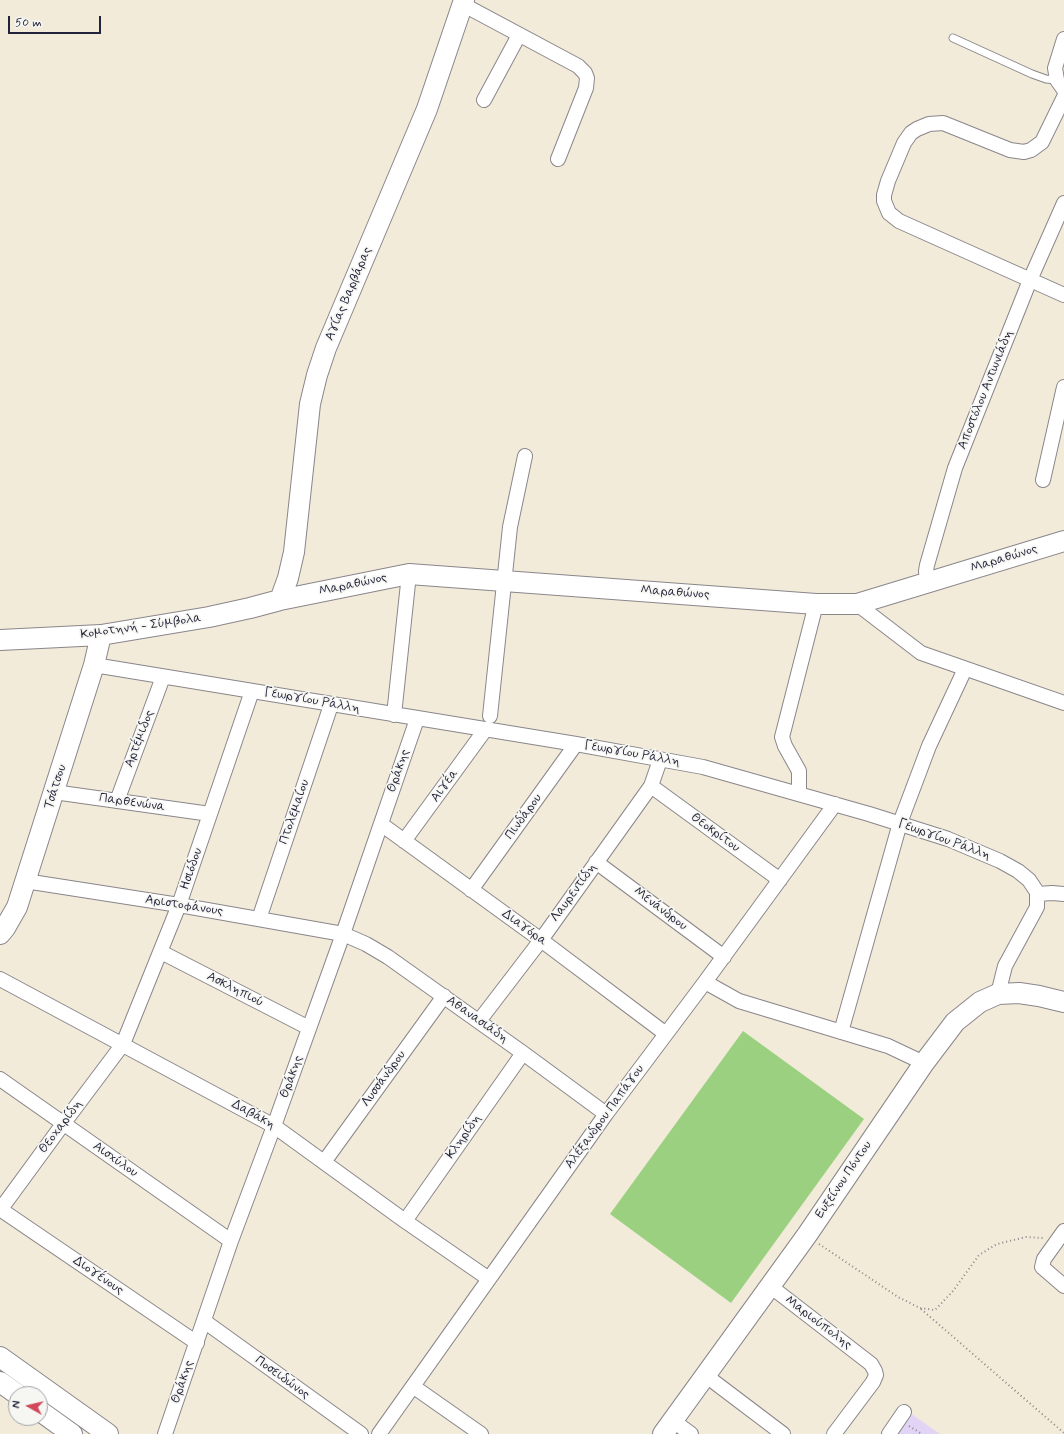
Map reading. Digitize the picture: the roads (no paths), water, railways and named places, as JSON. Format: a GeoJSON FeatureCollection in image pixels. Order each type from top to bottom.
{"type":"FeatureCollection","features":[{"type":"Feature","properties":{"kind":"street"},"geometry":{"type":"LineString","coordinates":[[463,2],[519,35],[578,66],[586,73],[586,88],[558,159]]}},
{"type":"Feature","properties":{"kind":"street","name":"Αγίας Βαρβάρας"},"geometry":{"type":"LineString","coordinates":[[280,600],[288,578],[294,552],[310,404],[316,375],[427,109],[463,2]]}},
{"type":"Feature","properties":{"kind":"street"},"geometry":{"type":"LineString","coordinates":[[484,100],[519,35]]}},
{"type":"Feature","properties":{"kind":"street"},"geometry":{"type":"LineString","coordinates":[[1061,85],[1055,74],[1056,62],[1064,39]]}},
{"type":"Feature","properties":{"kind":"street"},"geometry":{"type":"LineString","coordinates":[[1064,97],[1042,142],[1031,150],[1024,152],[1010,150],[943,123],[929,124],[917,129],[908,136],[904,143],[888,181],[884,195],[884,201],[889,213],[899,221],[1064,295]]}},
{"type":"Feature","properties":{"kind":"street","name":"Αποστόλου Αντωνιάδη"},"geometry":{"type":"LineString","coordinates":[[927,582],[927,565],[955,468],[1030,280],[1064,203]]}},
{"type":"Feature","properties":{"kind":"street"},"geometry":{"type":"LineString","coordinates":[[1043,480],[1064,387]]}},
{"type":"Feature","properties":{"kind":"street"},"geometry":{"type":"LineString","coordinates":[[490,716],[510,527],[525,456]]}},
{"type":"Feature","properties":{"kind":"street","name":"Μαραθώνος"},"geometry":{"type":"LineString","coordinates":[[280,600],[409,574],[816,604],[857,604],[1064,541]]}},
{"type":"Feature","properties":{"kind":"street"},"geometry":{"type":"LineString","coordinates":[[394,715],[409,574]]}},
{"type":"Feature","properties":{"kind":"street","name":"Κομοτηνή - Σύμβολα"},"geometry":{"type":"LineString","coordinates":[[0,640],[101,635],[209,618],[280,600]]}},
{"type":"Feature","properties":{"kind":"street"},"geometry":{"type":"LineString","coordinates":[[799,794],[799,771],[784,746],[782,736],[816,604]]}},
{"type":"Feature","properties":{"kind":"street"},"geometry":{"type":"LineString","coordinates":[[857,604],[921,653],[1064,703]]}},
{"type":"Feature","properties":{"kind":"street","name":"Τσάτσου"},"geometry":{"type":"LineString","coordinates":[[0,934],[17,907],[94,666],[101,635]]}},
{"type":"Feature","properties":{"kind":"street","name":"Γεωργίου Ράλλη"},"geometry":{"type":"LineString","coordinates":[[94,666],[576,744],[703,767],[900,823],[948,839],[1000,861],[1026,878],[1034,886],[1038,894]]}},
{"type":"Feature","properties":{"kind":"street"},"geometry":{"type":"LineString","coordinates":[[841,1032],[900,823],[929,746],[965,669]]}},
{"type":"Feature","properties":{"kind":"street","name":"Αρτέμιδος"},"geometry":{"type":"LineString","coordinates":[[116,801],[163,677]]}},
{"type":"Feature","properties":{"kind":"street","name":"Ησιόδου"},"geometry":{"type":"LineString","coordinates":[[123,1044],[179,905],[252,691]]}},
{"type":"Feature","properties":{"kind":"street","name":"Πτολεμαίου"},"geometry":{"type":"LineString","coordinates":[[259,919],[331,705]]}},
{"type":"Feature","properties":{"kind":"street","name":"Θράκης"},"geometry":{"type":"LineString","coordinates":[[166,1434],[231,1241],[344,934],[417,719]]}},
{"type":"Feature","properties":{"kind":"street","name":"Αιγέα"},"geometry":{"type":"LineString","coordinates":[[404,841],[485,730]]}},
{"type":"Feature","properties":{"kind":"street","name":"Πινδάρου"},"geometry":{"type":"LineString","coordinates":[[471,890],[576,744]]}},
{"type":"Feature","properties":{"kind":"street","name":"Λαυρεντίδη"},"geometry":{"type":"LineString","coordinates":[[479,1021],[540,940],[651,786],[660,760]]}},
{"type":"Feature","properties":{"kind":"street","name":"Θεοκρίτου"},"geometry":{"type":"LineString","coordinates":[[651,786],[780,880]]}},
{"type":"Feature","properties":{"kind":"street","name":"Παρθενώνα"},"geometry":{"type":"LineString","coordinates":[[54,792],[210,814]]}},
{"type":"Feature","properties":{"kind":"street","name":"Αλέξανδρου Παπάγου"},"geometry":{"type":"LineString","coordinates":[[379,1434],[414,1387],[606,1114],[724,957],[835,804]]}},
{"type":"Feature","properties":{"kind":"street","name":"Διαγόρα"},"geometry":{"type":"LineString","coordinates":[[381,824],[666,1034]]}},
{"type":"Feature","properties":{"kind":"street","name":"Μενάνδρου"},"geometry":{"type":"LineString","coordinates":[[596,862],[724,957]]}},
{"type":"Feature","properties":{"kind":"street","name":"Αριστοφάνους"},"geometry":{"type":"LineString","coordinates":[[25,881],[179,905],[344,934]]}},
{"type":"Feature","properties":{"kind":"street"},"geometry":{"type":"LineString","coordinates":[[998,994],[1005,966],[1036,911],[1038,894],[1064,894]]}},
{"type":"Feature","properties":{"kind":"street","name":"Αθανασιάδη"},"geometry":{"type":"LineString","coordinates":[[344,934],[366,944],[388,957],[479,1021],[606,1114]]}},
{"type":"Feature","properties":{"kind":"street","name":"Ασκληπιού"},"geometry":{"type":"LineString","coordinates":[[161,952],[309,1028]]}},
{"type":"Feature","properties":{"kind":"street","name":"Δαβάκη"},"geometry":{"type":"LineString","coordinates":[[0,979],[274,1126],[489,1279]]}},
{"type":"Feature","properties":{"kind":"street"},"geometry":{"type":"LineString","coordinates":[[705,982],[739,1001],[893,1048],[924,1063]]}},
{"type":"Feature","properties":{"kind":"street","name":"Ευξείνου Πόντου"},"geometry":{"type":"LineString","coordinates":[[667,1427],[807,1236],[924,1063],[948,1031],[963,1015],[980,1002],[998,994],[1028,994],[1064,1002]]}},
{"type":"Feature","properties":{"kind":"street","name":"Λυσσάνδρου"},"geometry":{"type":"LineString","coordinates":[[324,1162],[444,996]]}},
{"type":"Feature","properties":{"kind":"street","name":"Θεοχαρίδη"},"geometry":{"type":"LineString","coordinates":[[0,1210],[123,1044]]}},
{"type":"Feature","properties":{"kind":"street","name":"Κληρίδη"},"geometry":{"type":"LineString","coordinates":[[405,1220],[523,1053]]}},
{"type":"Feature","properties":{"kind":"street","name":"Αισχύλου"},"geometry":{"type":"LineString","coordinates":[[0,1078],[63,1124],[231,1241]]}},
{"type":"Feature","properties":{"kind":"street","name":"Διογένους"},"geometry":{"type":"LineString","coordinates":[[0,1210],[197,1343]]}},
{"type":"Feature","properties":{"kind":"street"},"geometry":{"type":"LineString","coordinates":[[1061,1235],[1044,1259],[1042,1267],[1064,1286]]}},
{"type":"Feature","properties":{"kind":"street","name":"Μαριούπολης"},"geometry":{"type":"LineString","coordinates":[[770,1286],[874,1367],[876,1375],[875,1379],[834,1434]]}},
{"type":"Feature","properties":{"kind":"street","name":"Ποσειδώνος"},"geometry":{"type":"LineString","coordinates":[[204,1321],[361,1434]]}},
{"type":"Feature","properties":{"kind":"street"},"geometry":{"type":"LineString","coordinates":[[0,1357],[108,1434]]}},
{"type":"Feature","properties":{"kind":"street"},"geometry":{"type":"LineString","coordinates":[[705,1375],[783,1434]]}},
{"type":"Feature","properties":{"kind":"street"},"geometry":{"type":"LineString","coordinates":[[414,1387],[481,1434]]}},
{"type":"Feature","properties":{"kind":"street"},"geometry":{"type":"LineString","coordinates":[[889,1434],[904,1412]]}},
{"type":"Feature","properties":{"kind":"street"},"geometry":{"type":"LineString","coordinates":[[48,1417],[72,1434]]}},
{"type":"Feature","properties":{"kind":"street"},"geometry":{"type":"LineString","coordinates":[[667,1427],[692,1434]]}},
{"type":"Feature","properties":{"kind":"lane"},"geometry":{"type":"LineString","coordinates":[[952,38],[1032,74],[1061,85]]}}]}
